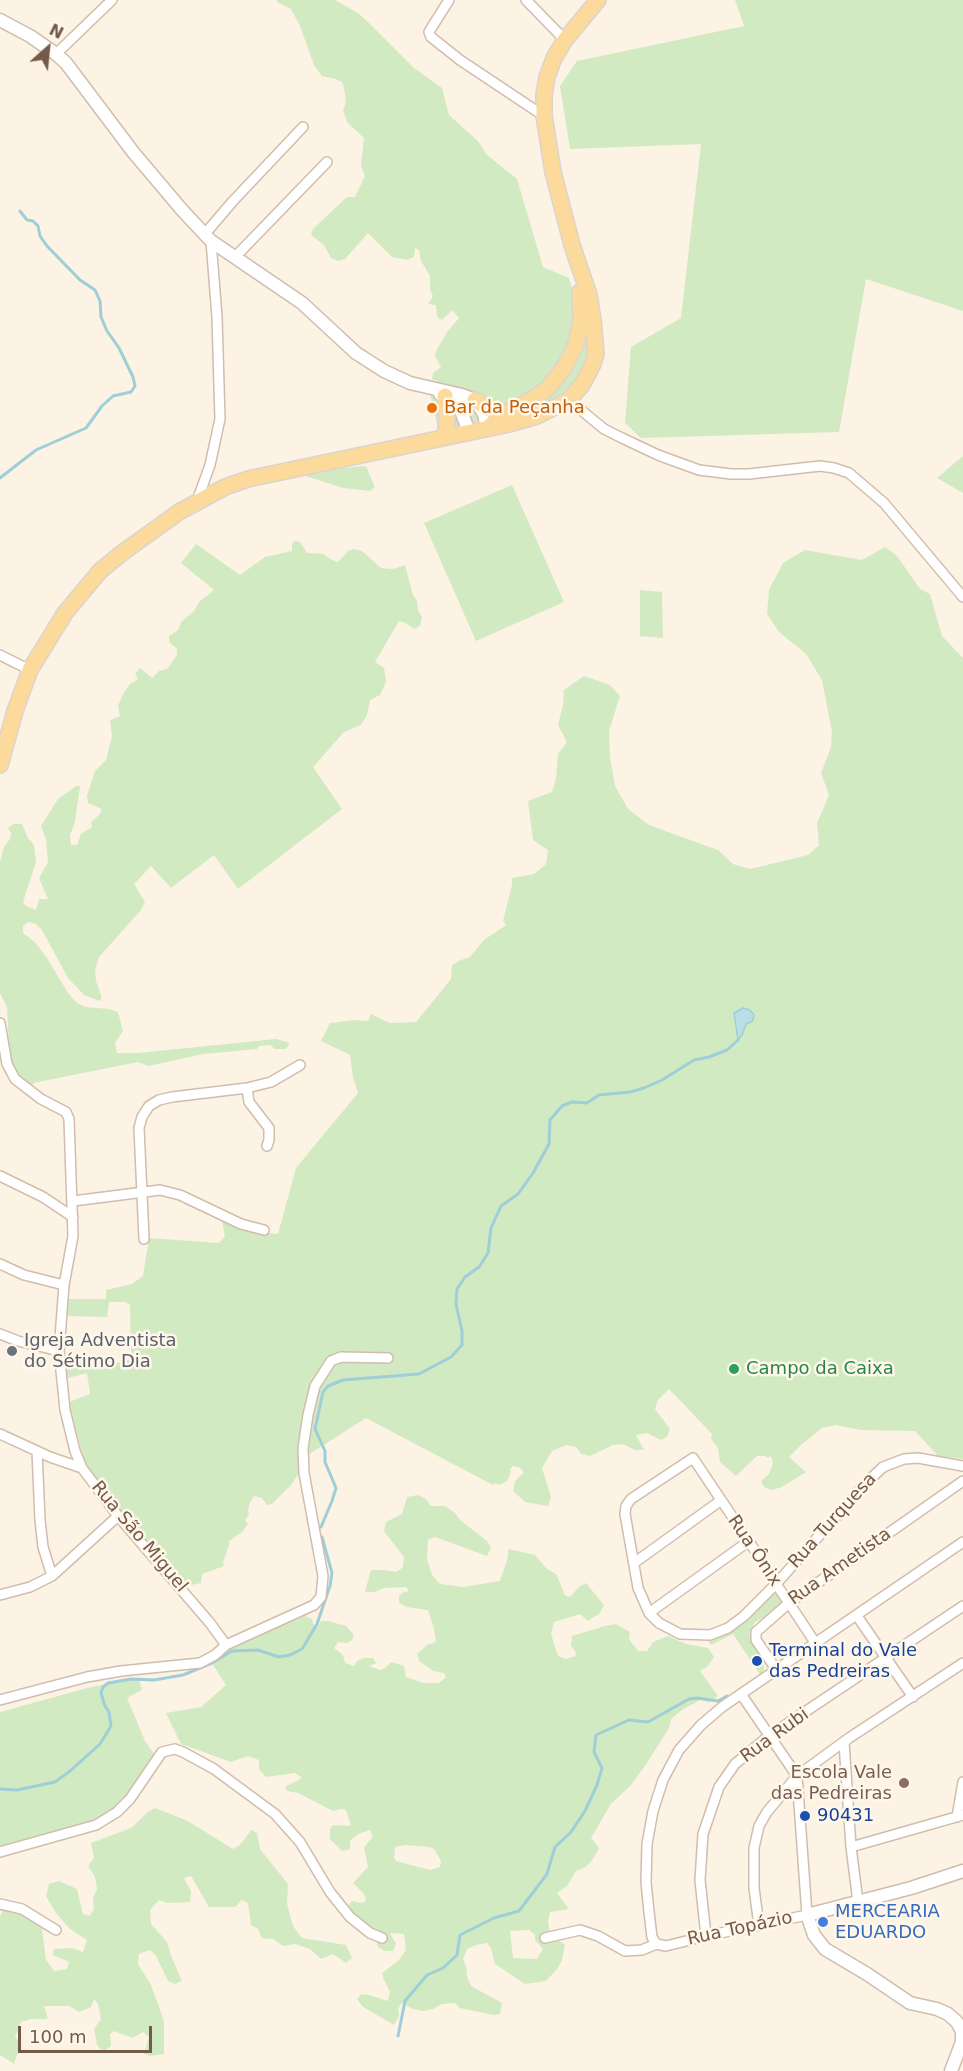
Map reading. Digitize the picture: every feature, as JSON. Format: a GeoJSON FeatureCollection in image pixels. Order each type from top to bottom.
{"type":"FeatureCollection","features":[{"type":"Feature","properties":{"kind":"main road"},"geometry":{"type":"LineString","coordinates":[[0,765],[3,739],[30,670],[65,612],[100,572],[150,532],[197,501],[248,479],[537,416],[569,400],[587,377],[596,354],[589,295],[572,245],[553,172],[544,116],[547,77],[554,58],[565,40],[598,0]]}},
{"type":"Feature","properties":{"kind":"main road"},"geometry":{"type":"LineString","coordinates":[[488,428],[502,416],[547,389],[564,368],[576,344],[581,320],[580,293],[572,245]]}},
{"type":"Feature","properties":{"kind":"main road"},"geometry":{"type":"LineString","coordinates":[[444,396],[447,420],[445,436]]}},
{"type":"Feature","properties":{"kind":"main road"},"geometry":{"type":"LineString","coordinates":[[475,400],[502,416]]}},
{"type":"Feature","properties":{"kind":"street"},"geometry":{"type":"LineString","coordinates":[[56,54],[112,0]]}},
{"type":"Feature","properties":{"kind":"street"},"geometry":{"type":"LineString","coordinates":[[449,0],[429,32],[431,37],[460,60],[544,116]]}},
{"type":"Feature","properties":{"kind":"street"},"geometry":{"type":"LineString","coordinates":[[526,0],[565,40]]}},
{"type":"Feature","properties":{"kind":"street"},"geometry":{"type":"LineString","coordinates":[[0,20],[30,36],[56,54],[69,67],[133,152],[208,238],[302,303],[356,352],[384,371],[410,383],[475,400],[484,414],[488,428]]}},
{"type":"Feature","properties":{"kind":"street"},"geometry":{"type":"LineString","coordinates":[[197,501],[210,465],[220,419],[217,317],[208,238],[233,201],[303,127]]}},
{"type":"Feature","properties":{"kind":"street"},"geometry":{"type":"LineString","coordinates":[[235,257],[327,162]]}},
{"type":"Feature","properties":{"kind":"street"},"geometry":{"type":"LineString","coordinates":[[429,388],[444,396],[461,411],[469,432]]}},
{"type":"Feature","properties":{"kind":"street"},"geometry":{"type":"LineString","coordinates":[[569,400],[613,434],[658,455],[699,470],[749,474],[820,466],[849,473],[884,503],[963,597]]}},
{"type":"Feature","properties":{"kind":"street"},"geometry":{"type":"LineString","coordinates":[[0,655],[30,670]]}},
{"type":"Feature","properties":{"kind":"street","name":"Rua São Miguel"},"geometry":{"type":"LineString","coordinates":[[0,1023],[7,1064],[15,1079],[41,1099],[69,1115],[73,1236],[64,1285],[59,1351],[68,1429],[82,1468],[118,1516],[210,1623],[226,1645]]}},
{"type":"Feature","properties":{"kind":"street"},"geometry":{"type":"LineString","coordinates":[[144,1239],[139,1128],[142,1117],[149,1106],[159,1100],[172,1097],[247,1088],[271,1082],[300,1065]]}},
{"type":"Feature","properties":{"kind":"street"},"geometry":{"type":"LineString","coordinates":[[247,1088],[249,1102],[269,1128],[267,1146]]}},
{"type":"Feature","properties":{"kind":"street"},"geometry":{"type":"LineString","coordinates":[[0,1176],[43,1197],[72,1217]]}},
{"type":"Feature","properties":{"kind":"street"},"geometry":{"type":"LineString","coordinates":[[73,1200],[160,1190],[180,1195],[241,1224],[264,1230]]}},
{"type":"Feature","properties":{"kind":"street"},"geometry":{"type":"LineString","coordinates":[[0,1264],[24,1275],[64,1285]]}},
{"type":"Feature","properties":{"kind":"street"},"geometry":{"type":"LineString","coordinates":[[0,1334],[59,1351]]}},
{"type":"Feature","properties":{"kind":"street"},"geometry":{"type":"LineString","coordinates":[[0,1700],[87,1677],[200,1663],[215,1655],[226,1645],[308,1609],[321,1597],[323,1590],[322,1564],[304,1473],[303,1448],[315,1386],[331,1361],[341,1357],[388,1358]]}},
{"type":"Feature","properties":{"kind":"street"},"geometry":{"type":"LineString","coordinates":[[0,1434],[82,1468]]}},
{"type":"Feature","properties":{"kind":"street"},"geometry":{"type":"LineString","coordinates":[[37,1451],[43,1547],[52,1576]]}},
{"type":"Feature","properties":{"kind":"street","name":"Rua Ônix"},"geometry":{"type":"LineString","coordinates":[[634,1563],[625,1514],[626,1506],[631,1499],[693,1458],[816,1644]]}},
{"type":"Feature","properties":{"kind":"street","name":"Rua Turquesa"},"geometry":{"type":"LineString","coordinates":[[649,1613],[659,1623],[680,1634],[710,1635],[729,1628],[776,1584],[883,1467],[904,1459],[918,1458],[963,1466]]}},
{"type":"Feature","properties":{"kind":"street","name":"Rua Ametista"},"geometry":{"type":"LineString","coordinates":[[776,1669],[755,1635],[789,1602],[963,1481]]}},
{"type":"Feature","properties":{"kind":"street"},"geometry":{"type":"LineString","coordinates":[[720,1501],[634,1563],[638,1588],[649,1613],[749,1541]]}},
{"type":"Feature","properties":{"kind":"street"},"geometry":{"type":"LineString","coordinates":[[0,1595],[30,1587],[52,1576],[118,1516]]}},
{"type":"Feature","properties":{"kind":"street"},"geometry":{"type":"LineString","coordinates":[[656,1944],[652,1937],[648,1902],[647,1844],[663,1780],[679,1750],[701,1725],[741,1694],[963,1542]]}},
{"type":"Feature","properties":{"kind":"street","name":"Rua Rubi"},"geometry":{"type":"LineString","coordinates":[[706,1936],[700,1880],[703,1834],[719,1788],[735,1764],[769,1736],[963,1606]]}},
{"type":"Feature","properties":{"kind":"street"},"geometry":{"type":"LineString","coordinates":[[857,1616],[913,1697]]}},
{"type":"Feature","properties":{"kind":"street"},"geometry":{"type":"LineString","coordinates":[[759,1926],[753,1888],[754,1848],[759,1826],[767,1812],[797,1776],[963,1663]]}},
{"type":"Feature","properties":{"kind":"street"},"geometry":{"type":"LineString","coordinates":[[741,1694],[797,1776],[807,1915],[814,1935],[825,1949],[910,2003],[937,2009],[948,2014],[957,2022],[962,2031],[962,2042],[951,2071]]}},
{"type":"Feature","properties":{"kind":"street"},"geometry":{"type":"LineString","coordinates":[[844,1742],[851,1846],[858,1902]]}},
{"type":"Feature","properties":{"kind":"street"},"geometry":{"type":"LineString","coordinates":[[0,1852],[96,1825],[117,1812],[130,1799],[162,1752],[175,1749],[214,1769],[275,1814],[300,1842],[330,1892],[350,1917],[370,1933],[382,1938]]}},
{"type":"Feature","properties":{"kind":"street"},"geometry":{"type":"LineString","coordinates":[[851,1846],[960,1816],[963,1782]]}},
{"type":"Feature","properties":{"kind":"street","name":"Rua Topázio"},"geometry":{"type":"LineString","coordinates":[[545,1938],[579,1930],[598,1936],[625,1952],[642,1950],[656,1944],[666,1947],[858,1902],[963,1871]]}},
{"type":"Feature","properties":{"kind":"street"},"geometry":{"type":"LineString","coordinates":[[0,1904],[22,1909],[56,1930]]}},
{"type":"Feature","properties":{"kind":"green space"},"geometry":{"type":"Polygon","coordinates":[[[277,0],[335,0],[358,13],[414,68],[442,88],[449,115],[478,141],[486,154],[517,179],[543,267],[569,278],[574,293],[576,310],[569,347],[542,388],[504,408],[432,379],[433,373],[441,367],[435,356],[436,351],[447,332],[459,318],[452,310],[442,320],[437,317],[436,305],[428,304],[433,296],[430,290],[430,276],[421,261],[419,250],[415,248],[414,257],[407,260],[392,257],[368,233],[345,259],[338,261],[331,258],[324,245],[311,235],[313,229],[347,197],[355,197],[365,176],[361,166],[364,138],[347,122],[343,110],[346,102],[343,83],[322,76],[314,65],[300,26],[291,9],[277,0]]]}},
{"type":"Feature","properties":{"kind":"green space"},"geometry":{"type":"Polygon","coordinates":[[[735,0],[963,0],[963,311],[866,279],[839,432],[641,438],[625,423],[631,347],[681,318],[701,144],[570,149],[560,86],[577,61],[744,26],[735,0]]]}},
{"type":"Feature","properties":{"kind":"green space"},"geometry":{"type":"Polygon","coordinates":[[[587,327],[592,355],[571,389],[555,400],[534,405],[587,327]]]}},
{"type":"Feature","properties":{"kind":"green space"},"geometry":{"type":"Polygon","coordinates":[[[429,388],[508,420],[439,434],[429,388]]]}},
{"type":"Feature","properties":{"kind":"green space"},"geometry":{"type":"Polygon","coordinates":[[[963,456],[963,493],[937,478],[963,456]]]}},
{"type":"Feature","properties":{"kind":"green space"},"geometry":{"type":"Polygon","coordinates":[[[366,466],[375,487],[370,491],[343,488],[293,472],[366,466]]]}},
{"type":"Feature","properties":{"kind":"green space"},"geometry":{"type":"Polygon","coordinates":[[[512,485],[564,602],[476,641],[424,523],[512,485]]]}},
{"type":"Feature","properties":{"kind":"green space"},"geometry":{"type":"Polygon","coordinates":[[[294,541],[300,542],[307,553],[324,554],[338,562],[348,551],[354,549],[362,551],[381,568],[393,569],[405,565],[422,617],[420,626],[414,629],[399,621],[375,662],[384,668],[386,682],[380,695],[370,700],[367,715],[361,725],[344,732],[313,767],[342,809],[238,889],[214,855],[171,888],[151,866],[134,884],[145,902],[141,910],[99,957],[95,970],[102,998],[99,1001],[84,995],[68,978],[42,930],[36,924],[28,922],[23,926],[23,933],[35,942],[77,1003],[85,1007],[118,1012],[123,1031],[115,1043],[117,1053],[138,1053],[276,1039],[290,1043],[286,1049],[275,1049],[270,1045],[259,1046],[257,1049],[203,1054],[148,1066],[138,1062],[27,1086],[19,1085],[10,1064],[7,1007],[0,993],[0,862],[4,847],[10,839],[11,833],[8,828],[14,824],[22,824],[34,845],[36,862],[23,902],[26,906],[36,910],[39,899],[48,899],[39,878],[48,862],[46,839],[41,826],[58,799],[76,786],[80,786],[75,822],[70,835],[71,845],[77,845],[81,834],[92,827],[91,822],[102,809],[88,803],[87,796],[95,771],[106,760],[112,736],[110,720],[120,716],[118,706],[123,694],[130,684],[138,679],[135,674],[140,668],[152,678],[159,671],[167,669],[177,655],[177,649],[169,642],[169,636],[178,630],[181,622],[194,611],[199,602],[214,590],[181,563],[196,544],[240,575],[265,557],[292,551],[294,541]]]}},
{"type":"Feature","properties":{"kind":"green space"},"geometry":{"type":"Polygon","coordinates":[[[885,547],[897,556],[920,589],[930,594],[942,636],[963,658],[963,1459],[938,1456],[915,1431],[860,1430],[836,1425],[822,1428],[789,1457],[806,1472],[782,1487],[772,1490],[764,1487],[761,1481],[769,1474],[773,1463],[771,1456],[768,1458],[757,1456],[736,1476],[720,1462],[718,1448],[711,1439],[712,1434],[669,1389],[658,1400],[655,1409],[670,1429],[667,1437],[661,1440],[647,1433],[636,1435],[644,1450],[635,1450],[623,1444],[613,1445],[590,1456],[581,1454],[576,1447],[566,1445],[552,1451],[542,1468],[551,1497],[548,1506],[525,1502],[513,1491],[515,1481],[524,1472],[519,1467],[513,1466],[510,1469],[507,1481],[493,1485],[366,1418],[300,1460],[301,1470],[291,1485],[272,1504],[267,1505],[262,1498],[254,1496],[250,1502],[249,1515],[245,1520],[248,1524],[242,1532],[229,1541],[224,1566],[202,1574],[201,1583],[186,1586],[98,1484],[85,1464],[69,1402],[90,1394],[87,1373],[68,1378],[66,1367],[98,1356],[111,1365],[131,1359],[130,1305],[125,1302],[109,1302],[107,1317],[67,1316],[67,1299],[106,1299],[106,1290],[132,1284],[143,1276],[149,1238],[219,1243],[225,1236],[222,1222],[249,1231],[278,1234],[296,1168],[358,1093],[350,1055],[321,1041],[330,1023],[368,1021],[371,1014],[390,1023],[416,1022],[451,979],[452,965],[470,957],[484,940],[506,925],[503,921],[512,878],[534,874],[546,864],[548,850],[533,840],[528,801],[552,792],[558,754],[567,742],[558,725],[564,690],[584,676],[610,685],[620,696],[609,731],[610,758],[615,786],[628,809],[649,825],[718,850],[733,864],[750,869],[808,855],[819,845],[817,823],[829,795],[821,773],[831,747],[832,732],[822,680],[806,654],[779,632],[767,614],[769,590],[783,563],[805,550],[862,560],[885,547]]]}},
{"type":"Feature","properties":{"kind":"green space"},"geometry":{"type":"Polygon","coordinates":[[[640,590],[662,592],[663,638],[640,636],[640,590]]]}},
{"type":"Feature","properties":{"kind":"green space"},"geometry":{"type":"Polygon","coordinates":[[[418,1495],[426,1499],[431,1506],[445,1506],[487,1541],[491,1548],[487,1556],[435,1537],[428,1540],[427,1559],[432,1575],[440,1584],[463,1587],[500,1581],[508,1557],[508,1549],[535,1555],[547,1569],[556,1574],[565,1595],[570,1597],[586,1583],[604,1605],[600,1613],[588,1621],[580,1614],[554,1622],[551,1634],[558,1656],[566,1659],[576,1656],[571,1646],[572,1636],[616,1624],[630,1632],[629,1639],[638,1651],[647,1651],[653,1642],[668,1636],[686,1644],[708,1648],[714,1657],[707,1667],[700,1671],[718,1696],[708,1703],[702,1699],[671,1719],[669,1728],[647,1763],[631,1785],[611,1804],[591,1838],[599,1848],[593,1859],[586,1867],[576,1871],[567,1886],[557,1893],[569,1909],[550,1912],[548,1922],[550,1933],[565,1945],[558,1968],[546,1981],[525,1984],[495,1964],[491,1948],[487,1943],[476,1945],[467,1949],[463,1959],[467,1969],[466,1974],[471,1986],[502,2003],[500,2014],[493,2015],[460,2008],[455,2003],[442,2004],[423,2011],[401,2003],[398,2009],[399,2016],[394,2025],[363,2007],[357,1999],[361,1994],[388,2001],[390,1992],[382,1973],[398,1961],[406,1950],[404,1934],[390,1933],[396,1944],[393,1951],[384,1951],[377,1946],[377,1937],[381,1931],[352,1926],[355,1918],[347,1907],[352,1901],[363,1903],[366,1900],[364,1894],[353,1883],[368,1867],[364,1847],[373,1837],[370,1830],[358,1834],[350,1841],[350,1849],[342,1851],[330,1839],[330,1829],[333,1825],[351,1826],[346,1810],[333,1811],[298,1793],[287,1791],[285,1787],[302,1778],[295,1773],[266,1777],[259,1769],[259,1760],[248,1756],[231,1762],[181,1744],[166,1713],[201,1707],[226,1685],[212,1663],[229,1648],[305,1616],[312,1619],[317,1628],[321,1621],[328,1621],[346,1626],[353,1634],[353,1639],[348,1643],[338,1642],[334,1648],[343,1655],[345,1663],[354,1666],[357,1661],[364,1658],[373,1658],[376,1663],[369,1666],[380,1670],[391,1662],[404,1666],[406,1677],[424,1683],[439,1683],[446,1677],[444,1673],[433,1671],[419,1661],[417,1654],[427,1645],[436,1642],[428,1610],[407,1607],[399,1603],[399,1596],[409,1591],[406,1587],[365,1592],[371,1570],[397,1572],[403,1567],[404,1557],[384,1531],[386,1522],[402,1514],[407,1497],[418,1495]],[[405,1845],[395,1847],[396,1861],[430,1870],[440,1867],[441,1861],[434,1849],[405,1845]],[[529,1930],[510,1931],[513,1958],[537,1959],[543,1949],[535,1940],[535,1935],[529,1930]]]}},
{"type":"Feature","properties":{"kind":"green space"},"geometry":{"type":"Polygon","coordinates":[[[773,1593],[781,1596],[784,1604],[778,1610],[755,1622],[749,1634],[763,1661],[764,1669],[761,1676],[733,1634],[711,1645],[707,1639],[738,1628],[773,1593]]]}},
{"type":"Feature","properties":{"kind":"green space"},"geometry":{"type":"Polygon","coordinates":[[[139,1679],[142,1690],[127,1698],[145,1741],[154,1754],[134,1787],[117,1806],[99,1819],[67,1831],[0,1849],[0,1712],[87,1688],[139,1679]]]}},
{"type":"Feature","properties":{"kind":"green space"},"geometry":{"type":"Polygon","coordinates":[[[155,1808],[186,1820],[233,1849],[240,1845],[251,1830],[257,1833],[260,1849],[288,1884],[287,1904],[293,1926],[302,1938],[346,1945],[352,1958],[346,1963],[333,1954],[321,1959],[310,1949],[295,1944],[283,1946],[273,1939],[262,1938],[258,1929],[251,1925],[248,1903],[242,1900],[235,1907],[209,1907],[191,1876],[184,1878],[191,1891],[190,1902],[167,1903],[159,1900],[150,1910],[151,1924],[167,1942],[182,1981],[175,1984],[168,1981],[156,1956],[150,1950],[139,1954],[138,1964],[151,1985],[164,2021],[164,2054],[150,2056],[144,2054],[149,2037],[143,2032],[132,2038],[114,2031],[110,2034],[111,2046],[103,2052],[97,2045],[94,2029],[101,2019],[98,2004],[94,1999],[91,2007],[79,2012],[69,2006],[44,2006],[48,2019],[31,2019],[21,2022],[15,2037],[21,2044],[14,2064],[0,2055],[0,1916],[3,1910],[19,1914],[42,1928],[46,1960],[54,1971],[67,1969],[69,1962],[53,1955],[54,1949],[72,1948],[83,1952],[87,1940],[70,1929],[56,1913],[46,1896],[49,1884],[59,1881],[77,1889],[83,1914],[90,1916],[94,1909],[93,1898],[97,1889],[95,1877],[88,1866],[94,1858],[91,1843],[131,1828],[155,1808]]]}},
{"type":"Feature","properties":{"kind":"water"},"geometry":{"type":"Polygon","coordinates":[[[743,1008],[750,1010],[754,1015],[753,1021],[746,1024],[738,1040],[734,1013],[743,1008]]]}},
{"type":"Feature","properties":{"kind":"waterway"},"geometry":{"type":"LineString","coordinates":[[0,478],[36,450],[86,428],[102,406],[113,396],[131,392],[135,386],[119,348],[107,331],[101,317],[100,301],[95,290],[80,280],[47,246],[40,236],[38,226],[33,221],[27,220],[20,211]]}},
{"type":"Feature","properties":{"kind":"waterway"},"geometry":{"type":"LineString","coordinates":[[321,1527],[336,1488],[325,1462],[325,1451],[315,1429],[323,1392],[328,1386],[343,1380],[419,1374],[451,1357],[462,1345],[462,1331],[456,1304],[457,1289],[465,1277],[479,1267],[488,1253],[491,1228],[501,1206],[518,1194],[549,1144],[550,1120],[562,1106],[572,1102],[587,1103],[599,1095],[630,1092],[644,1088],[662,1080],[694,1060],[727,1050],[738,1040]]}},
{"type":"Feature","properties":{"kind":"waterway"},"geometry":{"type":"LineString","coordinates":[[0,1789],[17,1790],[55,1782],[100,1744],[111,1726],[109,1712],[101,1693],[103,1687],[108,1683],[131,1679],[154,1680],[183,1675],[212,1663],[232,1651],[258,1650],[279,1657],[302,1649],[317,1624],[330,1586],[332,1573],[322,1537]]}},
{"type":"Feature","properties":{"kind":"waterway"},"geometry":{"type":"LineString","coordinates":[[398,2036],[405,2001],[427,1975],[443,1968],[457,1955],[460,1935],[494,1918],[519,1911],[547,1874],[555,1847],[571,1832],[585,1811],[597,1785],[602,1768],[594,1752],[596,1735],[629,1720],[648,1722],[689,1699],[718,1701],[727,1696]]}},
{"type":"Feature","properties":{"kind":"place","name":"Bar da Peçanha"},"geometry":{"type":"Point","coordinates":[432,408]}},
{"type":"Feature","properties":{"kind":"place","name":"Igreja Adventista do Sétimo Dia"},"geometry":{"type":"Point","coordinates":[12,1351]}},
{"type":"Feature","properties":{"kind":"place","name":"Campo da Caixa"},"geometry":{"type":"Point","coordinates":[734,1369]}},
{"type":"Feature","properties":{"kind":"place","name":"Terminal do Vale das Pedreiras"},"geometry":{"type":"Point","coordinates":[757,1661]}},
{"type":"Feature","properties":{"kind":"place","name":"Escola Vale das Pedreiras"},"geometry":{"type":"Point","coordinates":[904,1783]}},
{"type":"Feature","properties":{"kind":"place","name":"90431"},"geometry":{"type":"Point","coordinates":[805,1816]}},
{"type":"Feature","properties":{"kind":"place","name":"MERCEARIA EDUARDO"},"geometry":{"type":"Point","coordinates":[823,1922]}}]}
